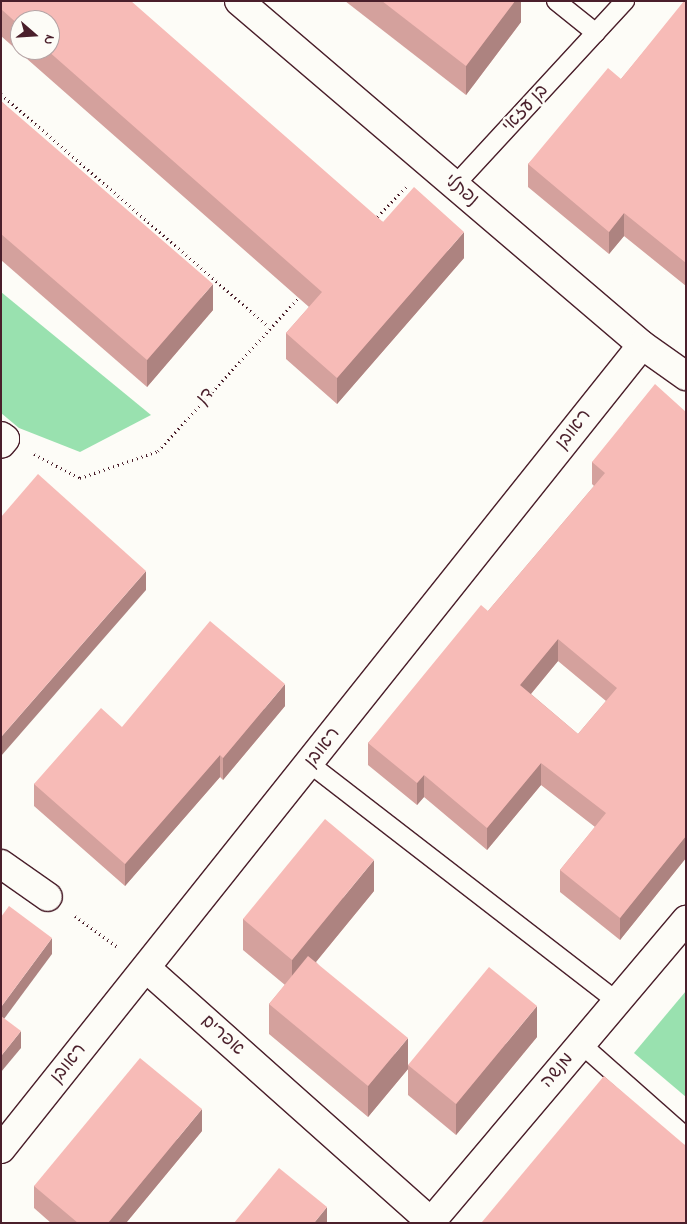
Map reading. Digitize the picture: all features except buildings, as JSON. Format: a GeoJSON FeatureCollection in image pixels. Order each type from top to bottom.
{"type":"FeatureCollection","features":[{"type":"Feature","properties":{"kind":"street","name":"נפתלי"},"geometry":{"type":"LineString","coordinates":[[240,1],[642,345],[686,376]]}},
{"type":"Feature","properties":{"kind":"street","name":"ראובן"},"geometry":{"type":"LineString","coordinates":[[1,1149],[310,764],[642,345]]}},
{"type":"Feature","properties":{"kind":"street"},"geometry":{"type":"LineString","coordinates":[[1,864],[48,897]]}},
{"type":"Feature","properties":{"kind":"street","name":"מנשה"},"geometry":{"type":"LineString","coordinates":[[431,1222],[686,920]]}},
{"type":"Feature","properties":{"kind":"street","name":"אפרים"},"geometry":{"type":"LineString","coordinates":[[146,968],[431,1222]]}},
{"type":"Feature","properties":{"kind":"lane"},"geometry":{"type":"LineString","coordinates":[[556,1],[596,33]]}},
{"type":"Feature","properties":{"kind":"lane","name":"בן עזאי"},"geometry":{"type":"LineString","coordinates":[[455,185],[625,1]]}},
{"type":"Feature","properties":{"kind":"lane"},"geometry":{"type":"LineString","coordinates":[[310,764],[617,1001]]}},
{"type":"Feature","properties":{"kind":"lane"},"geometry":{"type":"LineString","coordinates":[[581,1044],[686,1137]]}},
{"type":"Feature","properties":{"kind":"path"},"geometry":{"type":"LineString","coordinates":[[1,94],[269,327]]}},
{"type":"Feature","properties":{"kind":"path"},"geometry":{"type":"LineString","coordinates":[[367,226],[429,164]]}},
{"type":"Feature","properties":{"kind":"path","name":"דן"},"geometry":{"type":"LineString","coordinates":[[2,440],[80,478],[158,451],[269,327],[302,294]]}},
{"type":"Feature","properties":{"kind":"path"},"geometry":{"type":"LineString","coordinates":[[48,897],[146,968]]}},
{"type":"Feature","properties":{"kind":"green space"},"geometry":{"type":"Polygon","coordinates":[[[1,292],[151,415],[80,452],[19,428],[1,413],[1,292]]]}},
{"type":"Feature","properties":{"kind":"green space"},"geometry":{"type":"Polygon","coordinates":[[[686,991],[686,1097],[634,1053],[686,991]]]}}]}
